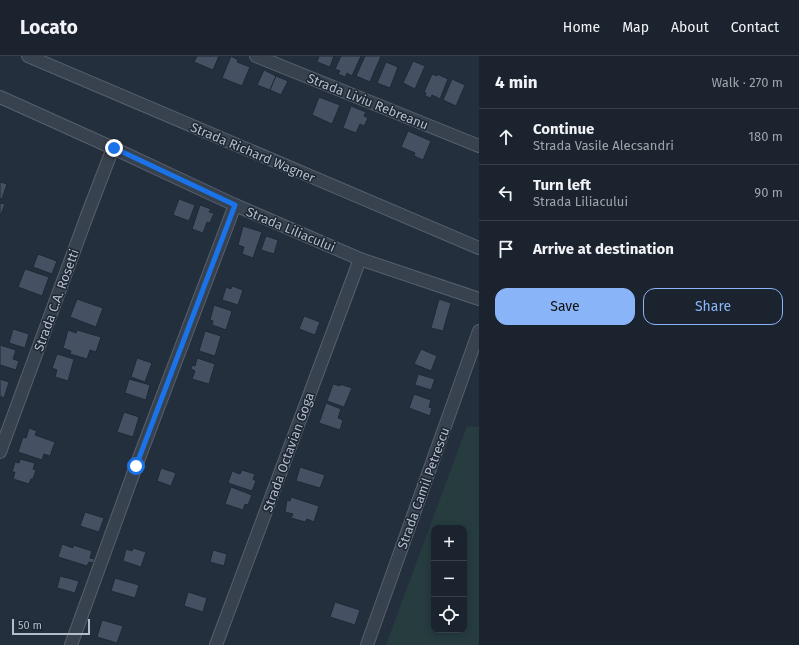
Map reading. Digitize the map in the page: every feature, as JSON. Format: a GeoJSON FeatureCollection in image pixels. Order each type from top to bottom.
{"type":"FeatureCollection","features":[{"type":"Feature","properties":{"kind":"street","name":"Strada Richard Wagner"},"geometry":{"type":"LineString","coordinates":[[28,56],[479,248]]}},
{"type":"Feature","properties":{"kind":"street","name":"Strada Liviu Rebreanu"},"geometry":{"type":"LineString","coordinates":[[256,56],[479,146]]}},
{"type":"Feature","properties":{"kind":"street","name":"Strada Liliacului"},"geometry":{"type":"LineString","coordinates":[[0,97],[114,148],[235,205],[360,259],[479,299]]}},
{"type":"Feature","properties":{"kind":"street","name":"Strada C.A. Rosetti"},"geometry":{"type":"LineString","coordinates":[[0,452],[88,213],[114,148]]}},
{"type":"Feature","properties":{"kind":"street"},"geometry":{"type":"LineString","coordinates":[[71,645],[136,466],[235,205]]}},
{"type":"Feature","properties":{"kind":"street","name":"Strada Octavian Goga"},"geometry":{"type":"LineString","coordinates":[[216,645],[360,259]]}},
{"type":"Feature","properties":{"kind":"street","name":"Strada Camil Petrescu"},"geometry":{"type":"LineString","coordinates":[[367,645],[479,331]]}},
{"type":"Feature","properties":{"kind":"green space"},"geometry":{"type":"Polygon","coordinates":[[[467,426],[479,427],[479,645],[386,645],[467,426]]]}},
{"type":"Feature","properties":{"kind":"building"},"geometry":{"type":"Polygon","coordinates":[[[197,56],[219,56],[213,70],[194,62],[197,56]]]}},
{"type":"Feature","properties":{"kind":"building"},"geometry":{"type":"Polygon","coordinates":[[[231,56],[238,60],[237,62],[250,67],[242,86],[222,78],[231,56]]]}},
{"type":"Feature","properties":{"kind":"building"},"geometry":{"type":"Polygon","coordinates":[[[319,56],[334,56],[330,67],[317,62],[319,56]]]}},
{"type":"Feature","properties":{"kind":"building"},"geometry":{"type":"Polygon","coordinates":[[[341,56],[361,56],[352,76],[347,73],[345,77],[338,74],[340,71],[335,69],[341,56]]]}},
{"type":"Feature","properties":{"kind":"building"},"geometry":{"type":"Polygon","coordinates":[[[365,56],[381,56],[370,82],[356,76],[365,56]]]}},
{"type":"Feature","properties":{"kind":"building"},"geometry":{"type":"Polygon","coordinates":[[[413,61],[425,66],[415,89],[403,83],[413,61]]]}},
{"type":"Feature","properties":{"kind":"building"},"geometry":{"type":"Polygon","coordinates":[[[386,62],[398,67],[390,88],[377,83],[386,62]]]}},
{"type":"Feature","properties":{"kind":"building"},"geometry":{"type":"Polygon","coordinates":[[[264,70],[276,76],[270,90],[257,85],[264,70]]]}},
{"type":"Feature","properties":{"kind":"building"},"geometry":{"type":"Polygon","coordinates":[[[432,74],[437,76],[437,74],[448,79],[440,99],[432,95],[431,98],[425,96],[426,93],[424,92],[432,74]]]}},
{"type":"Feature","properties":{"kind":"building"},"geometry":{"type":"Polygon","coordinates":[[[276,76],[288,81],[281,95],[270,90],[276,76]]]}},
{"type":"Feature","properties":{"kind":"building"},"geometry":{"type":"Polygon","coordinates":[[[452,79],[465,85],[456,106],[443,100],[452,79]]]}},
{"type":"Feature","properties":{"kind":"building"},"geometry":{"type":"Polygon","coordinates":[[[319,97],[340,105],[332,124],[312,115],[319,97]]]}},
{"type":"Feature","properties":{"kind":"building"},"geometry":{"type":"Polygon","coordinates":[[[351,106],[366,112],[364,116],[368,118],[364,126],[360,124],[356,133],[343,128],[351,106]]]}},
{"type":"Feature","properties":{"kind":"building"},"geometry":{"type":"Polygon","coordinates":[[[408,131],[431,141],[423,160],[414,156],[415,153],[401,147],[408,131]]]}},
{"type":"Feature","properties":{"kind":"building"},"geometry":{"type":"Polygon","coordinates":[[[0,182],[7,184],[2,199],[0,199],[0,182]]]}},
{"type":"Feature","properties":{"kind":"building"},"geometry":{"type":"Polygon","coordinates":[[[179,199],[195,205],[189,221],[173,215],[179,199]]]}},
{"type":"Feature","properties":{"kind":"building"},"geometry":{"type":"Polygon","coordinates":[[[0,203],[5,204],[0,217],[0,203]]]}},
{"type":"Feature","properties":{"kind":"building"},"geometry":{"type":"Polygon","coordinates":[[[200,205],[211,209],[209,212],[214,213],[210,223],[207,222],[203,233],[192,229],[200,205]]]}},
{"type":"Feature","properties":{"kind":"building"},"geometry":{"type":"Polygon","coordinates":[[[243,226],[262,232],[253,258],[242,254],[244,247],[238,245],[243,226]]]}},
{"type":"Feature","properties":{"kind":"building"},"geometry":{"type":"Polygon","coordinates":[[[266,236],[278,240],[274,254],[261,250],[266,236]]]}},
{"type":"Feature","properties":{"kind":"building"},"geometry":{"type":"Polygon","coordinates":[[[38,254],[57,261],[52,274],[33,267],[38,254]]]}},
{"type":"Feature","properties":{"kind":"building"},"geometry":{"type":"Polygon","coordinates":[[[25,269],[49,277],[42,296],[18,287],[25,269]]]}},
{"type":"Feature","properties":{"kind":"building"},"geometry":{"type":"Polygon","coordinates":[[[232,286],[243,290],[238,305],[222,300],[226,287],[231,289],[232,286]]]}},
{"type":"Feature","properties":{"kind":"building"},"geometry":{"type":"Polygon","coordinates":[[[77,299],[103,308],[96,327],[70,317],[77,299]]]}},
{"type":"Feature","properties":{"kind":"building"},"geometry":{"type":"Polygon","coordinates":[[[439,299],[451,303],[443,331],[431,328],[439,299]]]}},
{"type":"Feature","properties":{"kind":"building"},"geometry":{"type":"Polygon","coordinates":[[[214,305],[232,311],[226,330],[212,325],[213,321],[210,320],[214,305]]]}},
{"type":"Feature","properties":{"kind":"building"},"geometry":{"type":"Polygon","coordinates":[[[304,316],[320,322],[315,335],[299,329],[304,316]]]}},
{"type":"Feature","properties":{"kind":"building"},"geometry":{"type":"Polygon","coordinates":[[[13,329],[29,334],[25,348],[9,343],[13,329]]]}},
{"type":"Feature","properties":{"kind":"building"},"geometry":{"type":"Polygon","coordinates":[[[68,330],[76,333],[77,330],[101,337],[96,352],[90,350],[87,359],[70,354],[71,351],[63,348],[68,330]]]}},
{"type":"Feature","properties":{"kind":"building"},"geometry":{"type":"Polygon","coordinates":[[[205,331],[221,336],[215,356],[199,351],[205,331]]]}},
{"type":"Feature","properties":{"kind":"building"},"geometry":{"type":"Polygon","coordinates":[[[0,345],[16,350],[13,359],[19,361],[16,370],[0,365],[0,345]]]}},
{"type":"Feature","properties":{"kind":"building"},"geometry":{"type":"Polygon","coordinates":[[[421,349],[437,356],[431,371],[414,364],[421,349]]]}},
{"type":"Feature","properties":{"kind":"building"},"geometry":{"type":"Polygon","coordinates":[[[57,354],[74,359],[68,381],[55,377],[57,370],[52,368],[57,354]]]}},
{"type":"Feature","properties":{"kind":"building"},"geometry":{"type":"Polygon","coordinates":[[[137,358],[152,363],[145,382],[131,377],[137,358]]]}},
{"type":"Feature","properties":{"kind":"building"},"geometry":{"type":"Polygon","coordinates":[[[197,358],[215,364],[209,384],[192,379],[195,371],[191,369],[192,365],[195,366],[197,358]]]}},
{"type":"Feature","properties":{"kind":"building"},"geometry":{"type":"Polygon","coordinates":[[[418,374],[435,379],[431,390],[415,385],[418,374]]]}},
{"type":"Feature","properties":{"kind":"building"},"geometry":{"type":"Polygon","coordinates":[[[0,379],[9,382],[4,398],[0,396],[0,379]]]}},
{"type":"Feature","properties":{"kind":"building"},"geometry":{"type":"Polygon","coordinates":[[[129,379],[150,385],[146,400],[125,393],[129,379]]]}},
{"type":"Feature","properties":{"kind":"building"},"geometry":{"type":"Polygon","coordinates":[[[333,384],[340,386],[340,384],[352,388],[344,407],[327,401],[333,384]]]}},
{"type":"Feature","properties":{"kind":"building"},"geometry":{"type":"Polygon","coordinates":[[[414,394],[431,400],[429,407],[432,408],[430,416],[409,408],[414,394]]]}},
{"type":"Feature","properties":{"kind":"building"},"geometry":{"type":"Polygon","coordinates":[[[326,403],[341,409],[338,418],[343,420],[340,430],[319,423],[326,403]]]}},
{"type":"Feature","properties":{"kind":"building"},"geometry":{"type":"Polygon","coordinates":[[[124,412],[139,417],[133,437],[117,432],[124,412]]]}},
{"type":"Feature","properties":{"kind":"building"},"geometry":{"type":"Polygon","coordinates":[[[29,428],[37,431],[35,435],[55,442],[50,456],[44,454],[42,460],[18,452],[23,437],[26,438],[29,428]]]}},
{"type":"Feature","properties":{"kind":"building"},"geometry":{"type":"Polygon","coordinates":[[[20,459],[35,463],[33,469],[36,470],[33,479],[31,479],[29,484],[13,479],[15,472],[12,472],[15,462],[19,463],[20,459]]]}},
{"type":"Feature","properties":{"kind":"building"},"geometry":{"type":"Polygon","coordinates":[[[300,467],[325,475],[320,488],[296,481],[300,467]]]}},
{"type":"Feature","properties":{"kind":"building"},"geometry":{"type":"Polygon","coordinates":[[[161,468],[176,473],[171,486],[157,481],[161,468]]]}},
{"type":"Feature","properties":{"kind":"building"},"geometry":{"type":"Polygon","coordinates":[[[242,470],[255,474],[253,479],[256,481],[252,491],[228,483],[232,471],[240,474],[242,470]]]}},
{"type":"Feature","properties":{"kind":"building"},"geometry":{"type":"Polygon","coordinates":[[[231,487],[252,495],[248,505],[245,504],[243,510],[225,504],[231,487]]]}},
{"type":"Feature","properties":{"kind":"building"},"geometry":{"type":"Polygon","coordinates":[[[291,497],[319,506],[314,522],[307,519],[305,522],[291,518],[293,514],[285,512],[287,500],[290,501],[291,497]]]}},
{"type":"Feature","properties":{"kind":"building"},"geometry":{"type":"Polygon","coordinates":[[[85,512],[104,518],[99,532],[80,526],[85,512]]]}},
{"type":"Feature","properties":{"kind":"building"},"geometry":{"type":"Polygon","coordinates":[[[62,544],[73,548],[73,545],[92,551],[90,558],[95,559],[93,563],[89,562],[87,566],[58,557],[62,544]]]}},
{"type":"Feature","properties":{"kind":"building"},"geometry":{"type":"Polygon","coordinates":[[[133,548],[146,552],[141,567],[123,561],[126,549],[132,551],[133,548]]]}},
{"type":"Feature","properties":{"kind":"building"},"geometry":{"type":"Polygon","coordinates":[[[213,550],[227,554],[224,566],[210,562],[213,550]]]}},
{"type":"Feature","properties":{"kind":"building"},"geometry":{"type":"Polygon","coordinates":[[[60,576],[79,581],[75,593],[57,588],[60,576]]]}},
{"type":"Feature","properties":{"kind":"building"},"geometry":{"type":"Polygon","coordinates":[[[115,578],[139,585],[135,598],[111,591],[115,578]]]}},
{"type":"Feature","properties":{"kind":"building"},"geometry":{"type":"Polygon","coordinates":[[[188,592],[207,598],[203,612],[184,606],[188,592]]]}},
{"type":"Feature","properties":{"kind":"building"},"geometry":{"type":"Polygon","coordinates":[[[335,602],[360,610],[355,625],[330,617],[335,602]]]}},
{"type":"Feature","properties":{"kind":"building"},"geometry":{"type":"Polygon","coordinates":[[[102,620],[123,626],[117,643],[97,637],[102,620]]]}},
{"type":"Feature","properties":{"kind":"route"},"geometry":{"type":"LineString","coordinates":[[114,148],[235,205],[136,466]]}}]}
